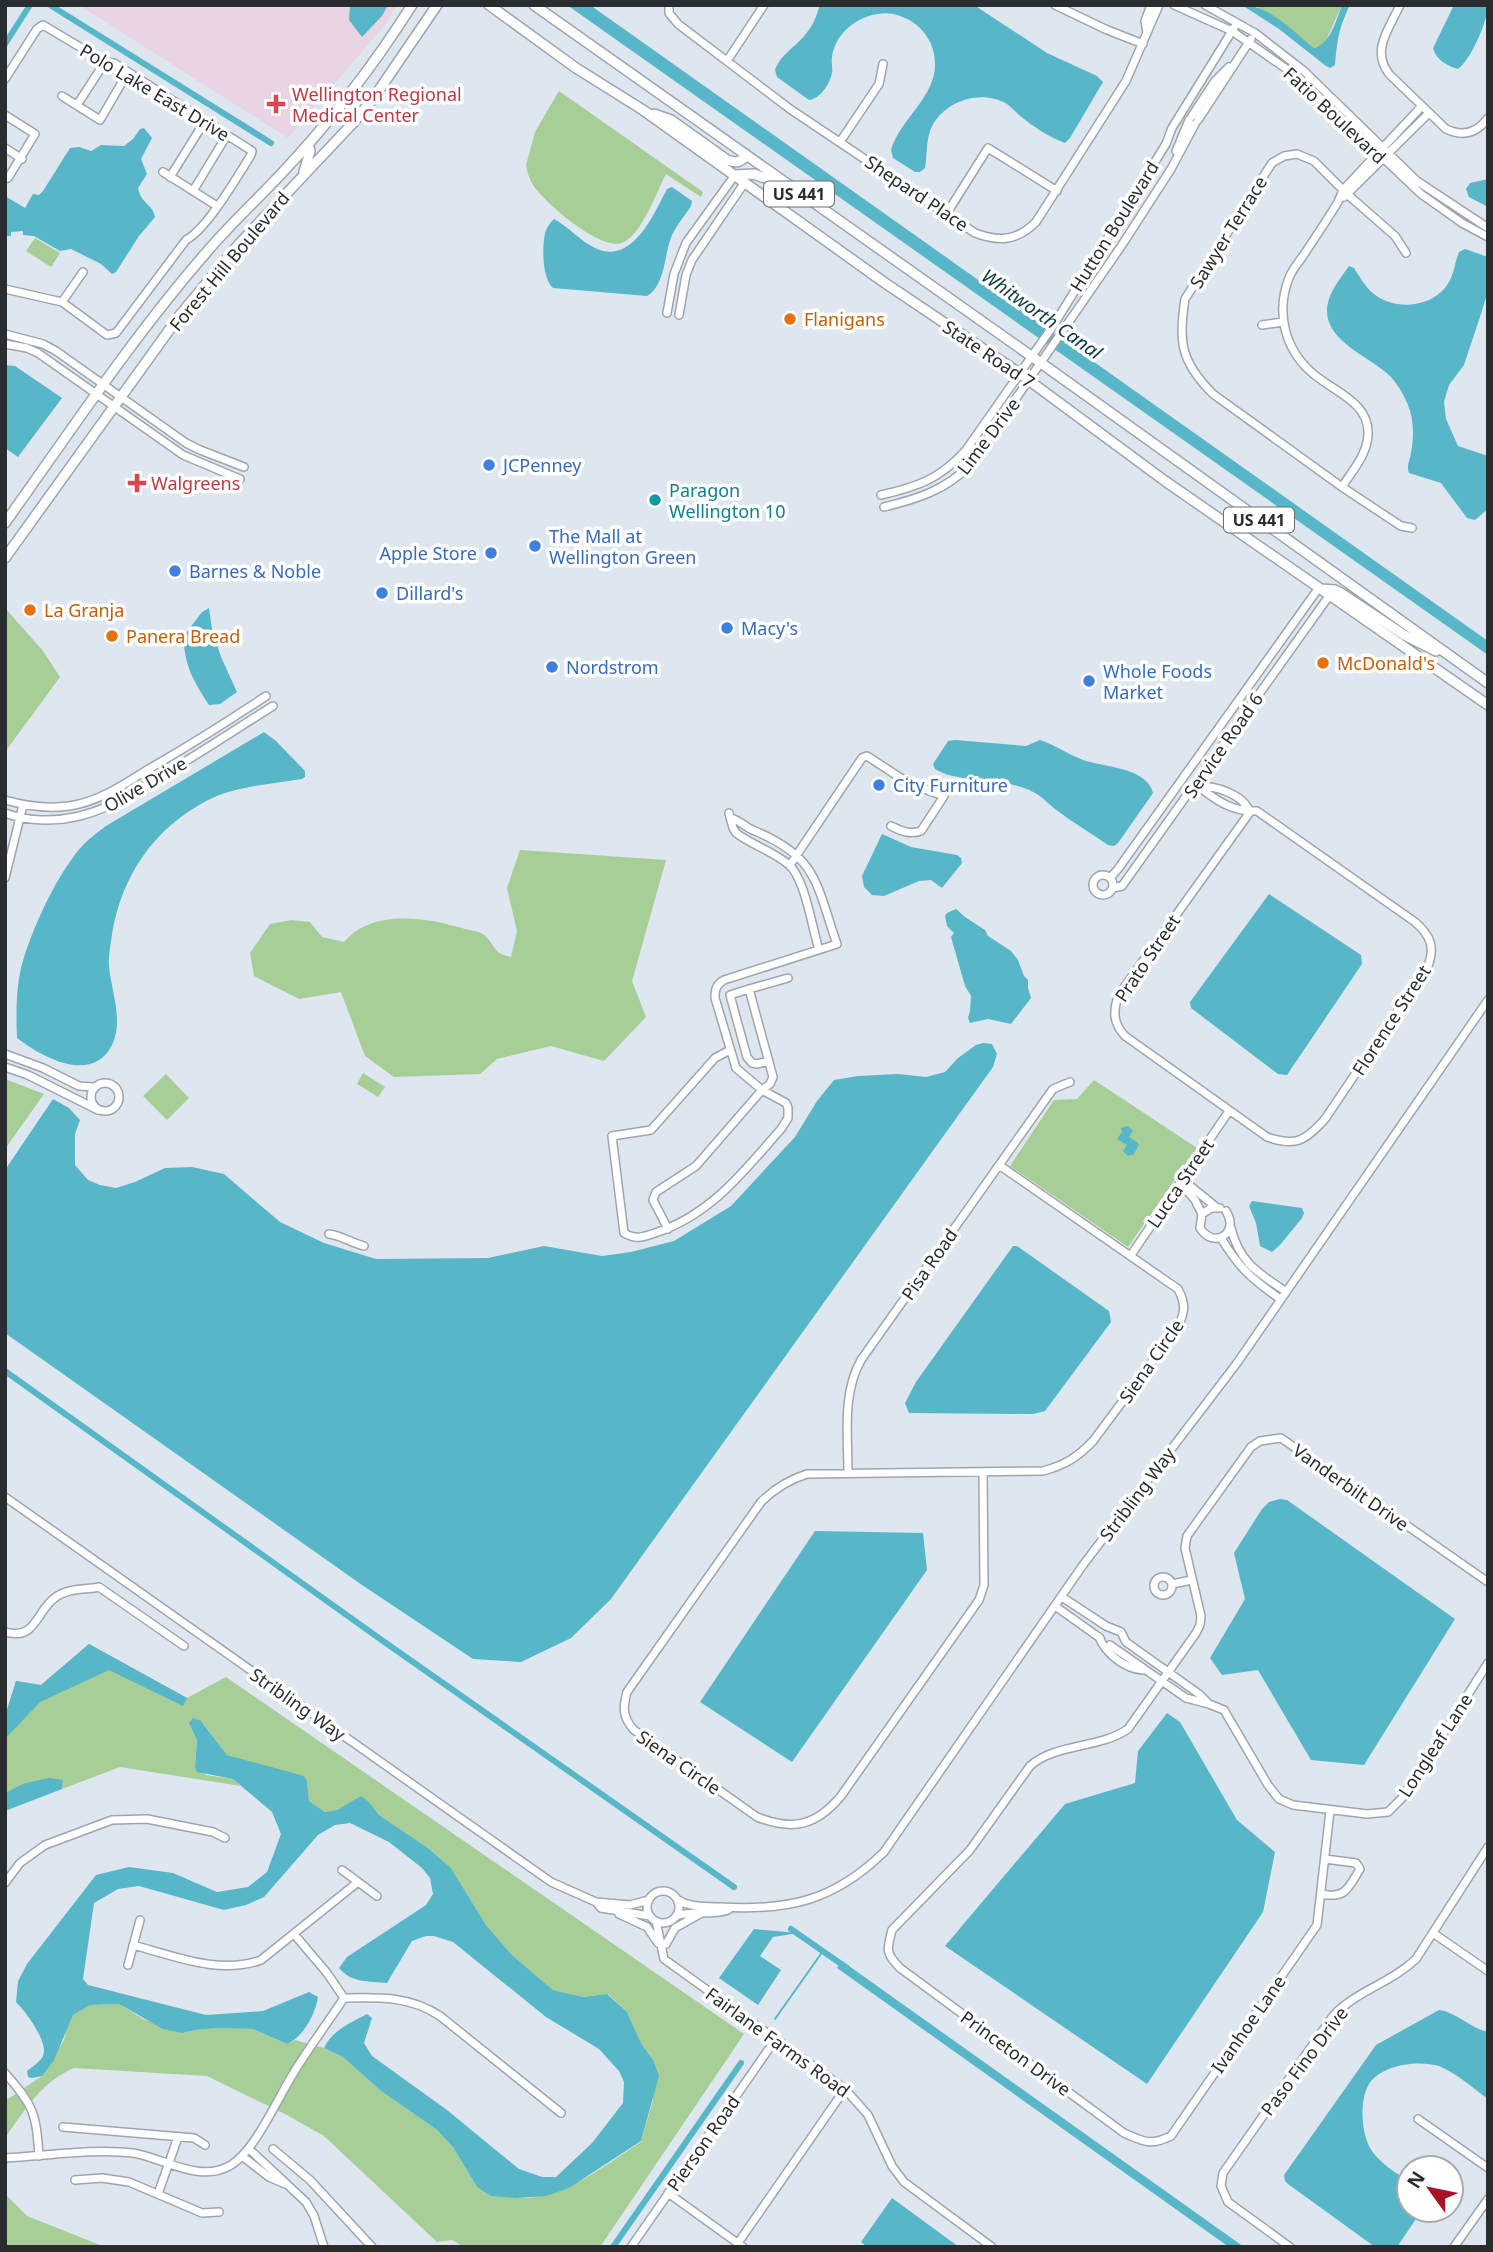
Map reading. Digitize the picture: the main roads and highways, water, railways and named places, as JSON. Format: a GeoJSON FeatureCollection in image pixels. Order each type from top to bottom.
{"type":"FeatureCollection","features":[{"type":"Feature","properties":{"kind":"main road","name":"Forest Hill Boulevard"},"geometry":{"type":"LineString","coordinates":[[5,523],[96,394],[204,255],[308,144],[362,79],[412,5]]}},
{"type":"Feature","properties":{"kind":"main road","name":"Forest Hill Boulevard"},"geometry":{"type":"LineString","coordinates":[[5,558],[194,297],[353,123],[375,96],[437,5]]}},
{"type":"Feature","properties":{"kind":"main road","name":"State Road 7"},"geometry":{"type":"LineString","coordinates":[[489,5],[576,68],[643,110],[885,283],[1029,380],[1165,481],[1488,705]]}},
{"type":"Feature","properties":{"kind":"main road","name":"State Road 7"},"geometry":{"type":"LineString","coordinates":[[534,5],[1488,683]]}},
{"type":"Feature","properties":{"kind":"main road"},"geometry":{"type":"LineString","coordinates":[[643,110],[671,120],[727,160],[740,162],[746,156]]}},
{"type":"Feature","properties":{"kind":"main road"},"geometry":{"type":"LineString","coordinates":[[303,175],[310,151],[308,144]]}},
{"type":"Feature","properties":{"kind":"main road"},"geometry":{"type":"LineString","coordinates":[[735,175],[763,176],[799,193]]}},
{"type":"Feature","properties":{"kind":"main road"},"geometry":{"type":"LineString","coordinates":[[1318,589],[1341,593],[1404,635],[1457,661]]}},
{"type":"Feature","properties":{"kind":"water"},"geometry":{"type":"Polygon","coordinates":[[[350,5],[388,5],[382,16],[362,37],[349,20],[350,5]]]}},
{"type":"Feature","properties":{"kind":"water"},"geometry":{"type":"Polygon","coordinates":[[[567,5],[590,5],[1488,641],[1488,655],[567,5]]]}},
{"type":"Feature","properties":{"kind":"water"},"geometry":{"type":"Polygon","coordinates":[[[820,5],[974,5],[1047,53],[1097,76],[1103,82],[1065,143],[1041,131],[1007,104],[996,99],[974,98],[952,105],[935,121],[930,131],[925,168],[915,172],[893,158],[891,150],[904,124],[929,88],[934,75],[935,60],[929,40],[917,26],[896,15],[878,14],[862,19],[850,26],[836,43],[829,82],[821,94],[809,100],[777,77],[775,70],[781,59],[810,28],[820,5]]]}},
{"type":"Feature","properties":{"kind":"water"},"geometry":{"type":"Polygon","coordinates":[[[1242,5],[1272,14],[1314,48],[1329,37],[1342,5],[1350,5],[1339,34],[1335,65],[1330,68],[1326,66],[1279,29],[1242,5]]]}},
{"type":"Feature","properties":{"kind":"water"},"geometry":{"type":"Polygon","coordinates":[[[1454,5],[1488,5],[1478,39],[1458,69],[1440,59],[1433,48],[1454,5]]]}},
{"type":"Feature","properties":{"kind":"water"},"geometry":{"type":"Polygon","coordinates":[[[144,128],[152,138],[141,159],[147,174],[138,188],[155,217],[116,272],[112,274],[101,264],[71,249],[60,251],[34,236],[23,235],[23,231],[11,232],[11,236],[5,236],[5,196],[25,208],[33,194],[39,195],[43,191],[70,148],[79,147],[91,151],[101,145],[124,146],[144,128]]]}},
{"type":"Feature","properties":{"kind":"water"},"geometry":{"type":"Polygon","coordinates":[[[1488,179],[1488,207],[1469,197],[1466,189],[1470,183],[1488,179]]]}},
{"type":"Feature","properties":{"kind":"water"},"geometry":{"type":"Polygon","coordinates":[[[672,187],[692,201],[672,235],[661,277],[653,291],[647,296],[553,288],[547,277],[543,254],[545,233],[554,219],[595,248],[608,252],[620,250],[640,235],[667,189],[672,187]]]}},
{"type":"Feature","properties":{"kind":"water"},"geometry":{"type":"Polygon","coordinates":[[[1465,249],[1488,257],[1488,291],[1464,365],[1449,385],[1444,402],[1446,419],[1458,446],[1488,456],[1488,509],[1475,520],[1467,518],[1441,483],[1409,473],[1413,429],[1405,398],[1391,377],[1337,335],[1330,325],[1327,313],[1329,299],[1349,266],[1354,268],[1371,291],[1382,299],[1411,305],[1430,300],[1445,288],[1459,252],[1465,249]]]}},
{"type":"Feature","properties":{"kind":"water"},"geometry":{"type":"Polygon","coordinates":[[[5,365],[15,366],[62,398],[18,457],[5,448],[5,365]]]}},
{"type":"Feature","properties":{"kind":"water"},"geometry":{"type":"Polygon","coordinates":[[[209,608],[221,657],[237,692],[220,704],[209,705],[191,673],[183,637],[202,612],[209,608]]]}},
{"type":"Feature","properties":{"kind":"water"},"geometry":{"type":"Polygon","coordinates":[[[264,732],[305,771],[305,777],[242,789],[208,800],[172,824],[144,855],[124,892],[112,934],[109,966],[117,1026],[112,1045],[103,1057],[92,1063],[66,1064],[40,1053],[17,1038],[21,968],[47,902],[75,855],[106,826],[264,732]]]}},
{"type":"Feature","properties":{"kind":"water"},"geometry":{"type":"Polygon","coordinates":[[[1040,740],[1086,761],[1134,773],[1143,778],[1153,793],[1118,843],[1114,846],[1108,845],[1029,790],[1014,785],[953,776],[935,769],[933,764],[948,741],[1026,746],[1040,740]]]}},
{"type":"Feature","properties":{"kind":"water"},"geometry":{"type":"Polygon","coordinates":[[[882,834],[911,847],[957,855],[962,863],[942,888],[931,880],[919,881],[884,896],[872,895],[864,887],[862,876],[882,834]]]}},
{"type":"Feature","properties":{"kind":"water"},"geometry":{"type":"Polygon","coordinates":[[[1269,894],[1361,955],[1362,964],[1287,1075],[1278,1074],[1191,1008],[1190,1002],[1269,894]]]}},
{"type":"Feature","properties":{"kind":"water"},"geometry":{"type":"Polygon","coordinates":[[[956,909],[1011,951],[1028,980],[1031,998],[1011,1024],[988,1019],[970,1023],[968,1018],[971,996],[965,986],[951,937],[954,933],[947,926],[945,916],[956,909]]]}},
{"type":"Feature","properties":{"kind":"water"},"geometry":{"type":"Polygon","coordinates":[[[983,1043],[992,1044],[997,1054],[993,1067],[611,1599],[571,1638],[521,1662],[473,1659],[362,1585],[5,1333],[5,1170],[53,1099],[69,1108],[80,1120],[75,1134],[75,1165],[88,1180],[100,1185],[116,1188],[165,1168],[192,1167],[224,1174],[280,1222],[324,1243],[376,1259],[488,1258],[544,1246],[602,1256],[674,1241],[731,1206],[795,1137],[817,1101],[834,1080],[898,1074],[926,1077],[945,1072],[958,1058],[983,1043]]]}},
{"type":"Feature","properties":{"kind":"water"},"geometry":{"type":"Polygon","coordinates":[[[1128,1126],[1133,1131],[1129,1137],[1139,1144],[1134,1154],[1128,1156],[1123,1151],[1127,1145],[1117,1139],[1122,1132],[1121,1128],[1128,1126]]]}},
{"type":"Feature","properties":{"kind":"water"},"geometry":{"type":"Polygon","coordinates":[[[1252,1201],[1302,1208],[1304,1213],[1272,1252],[1260,1246],[1256,1223],[1249,1206],[1252,1201]]]}},
{"type":"Feature","properties":{"kind":"water"},"geometry":{"type":"Polygon","coordinates":[[[1013,1246],[1017,1246],[1109,1311],[1111,1322],[1045,1411],[1033,1414],[909,1413],[905,1403],[916,1382],[1013,1246]]]}},
{"type":"Feature","properties":{"kind":"water"},"geometry":{"type":"Polygon","coordinates":[[[1287,1500],[1455,1619],[1364,1765],[1311,1760],[1258,1670],[1222,1675],[1210,1658],[1245,1599],[1234,1553],[1262,1509],[1269,1502],[1287,1500]]]}},
{"type":"Feature","properties":{"kind":"water"},"geometry":{"type":"Polygon","coordinates":[[[815,1531],[923,1533],[927,1570],[792,1762],[700,1702],[815,1531]]]}},
{"type":"Feature","properties":{"kind":"water"},"geometry":{"type":"Polygon","coordinates":[[[89,1644],[187,1698],[183,1706],[109,1670],[40,1702],[5,1739],[5,1716],[16,1681],[41,1685],[89,1644]]]}},
{"type":"Feature","properties":{"kind":"water"},"geometry":{"type":"Polygon","coordinates":[[[1167,1713],[1180,1722],[1237,1820],[1275,1852],[1263,1912],[1147,2084],[945,1946],[1065,1804],[1135,1783],[1138,1751],[1167,1713]]]}},
{"type":"Feature","properties":{"kind":"water"},"geometry":{"type":"Polygon","coordinates":[[[193,1718],[201,1721],[227,1755],[304,1776],[309,1801],[325,1812],[337,1810],[361,1796],[379,1815],[428,1848],[451,1868],[486,1925],[512,1955],[553,1990],[583,1997],[607,1994],[627,2012],[659,2076],[641,2141],[569,2188],[546,2196],[491,2196],[477,2187],[453,2147],[436,2129],[381,2091],[343,2057],[324,2048],[337,2032],[367,2014],[372,2018],[364,2043],[372,2056],[447,2110],[519,2169],[542,2177],[556,2177],[592,2143],[623,2103],[624,2082],[619,2071],[599,2049],[546,2017],[453,1942],[434,1936],[412,1941],[387,1983],[355,1979],[339,1968],[347,1957],[426,1905],[433,1894],[430,1878],[422,1868],[389,1842],[350,1823],[335,1825],[318,1835],[264,1897],[246,1905],[224,1910],[139,1886],[118,1889],[94,1903],[83,1979],[88,1985],[206,2015],[263,2011],[309,1992],[318,1997],[314,2011],[308,2024],[293,2040],[287,2044],[253,2029],[217,2028],[182,2033],[163,2029],[119,2004],[90,2005],[73,2015],[54,2060],[42,2076],[28,2077],[27,2071],[42,2058],[44,2050],[35,2027],[16,2002],[18,1981],[27,1964],[96,1875],[129,1867],[173,1873],[217,1892],[248,1887],[267,1872],[281,1834],[272,1812],[233,1779],[197,1772],[197,1740],[189,1723],[193,1718]]]}},
{"type":"Feature","properties":{"kind":"water"},"geometry":{"type":"Polygon","coordinates":[[[49,1778],[63,1780],[62,1789],[5,1811],[7,1792],[22,1784],[49,1778]]]}},
{"type":"Feature","properties":{"kind":"water"},"geometry":{"type":"Polygon","coordinates":[[[754,1929],[798,1933],[773,1937],[760,1956],[781,1970],[758,2005],[719,1978],[754,1929]]]}},
{"type":"Feature","properties":{"kind":"water"},"geometry":{"type":"Polygon","coordinates":[[[842,1961],[1244,2247],[1229,2247],[837,1968],[842,1961]]]}},
{"type":"Feature","properties":{"kind":"water"},"geometry":{"type":"Polygon","coordinates":[[[1439,2010],[1488,2032],[1488,2099],[1439,2066],[1421,2063],[1401,2065],[1383,2072],[1375,2077],[1366,2091],[1363,2108],[1365,2136],[1372,2151],[1395,2172],[1395,2224],[1413,2224],[1397,2247],[1375,2247],[1288,2184],[1284,2175],[1376,2045],[1439,2010]]]}},
{"type":"Feature","properties":{"kind":"water"},"geometry":{"type":"Polygon","coordinates":[[[892,2198],[959,2247],[867,2247],[861,2242],[892,2198]]]}},
{"type":"Feature","properties":{"kind":"waterway"},"geometry":{"type":"LineString","coordinates":[[5,44],[30,5]]}},
{"type":"Feature","properties":{"kind":"waterway"},"geometry":{"type":"LineString","coordinates":[[50,5],[271,143]]}},
{"type":"Feature","properties":{"kind":"waterway"},"geometry":{"type":"LineString","coordinates":[[5,1371],[734,1887]]}},
{"type":"Feature","properties":{"kind":"waterway"},"geometry":{"type":"LineString","coordinates":[[791,1929],[847,1968]]}},
{"type":"Feature","properties":{"kind":"waterway"},"geometry":{"type":"LineString","coordinates":[[775,2019],[823,1951]]}},
{"type":"Feature","properties":{"kind":"waterway"},"geometry":{"type":"LineString","coordinates":[[613,2247],[741,2063]]}},
{"type":"Feature","properties":{"kind":"place","name":"Wellington Regional Medical Center"},"geometry":{"type":"Point","coordinates":[276,104]}},
{"type":"Feature","properties":{"kind":"place","name":"Flanigans"},"geometry":{"type":"Point","coordinates":[790,319]}},
{"type":"Feature","properties":{"kind":"place","name":"JCPenney"},"geometry":{"type":"Point","coordinates":[489,465]}},
{"type":"Feature","properties":{"kind":"place","name":"Walgreens"},"geometry":{"type":"Point","coordinates":[137,483]}},
{"type":"Feature","properties":{"kind":"place","name":"Paragon Wellington 10"},"geometry":{"type":"Point","coordinates":[655,500]}},
{"type":"Feature","properties":{"kind":"place","name":"The Mall at Wellington Green"},"geometry":{"type":"Point","coordinates":[535,546]}},
{"type":"Feature","properties":{"kind":"place","name":"Apple Store"},"geometry":{"type":"Point","coordinates":[491,553]}},
{"type":"Feature","properties":{"kind":"place","name":"Barnes & Noble"},"geometry":{"type":"Point","coordinates":[175,571]}},
{"type":"Feature","properties":{"kind":"place","name":"Dillard's"},"geometry":{"type":"Point","coordinates":[382,593]}},
{"type":"Feature","properties":{"kind":"place","name":"La Granja"},"geometry":{"type":"Point","coordinates":[30,610]}},
{"type":"Feature","properties":{"kind":"place","name":"Macy's"},"geometry":{"type":"Point","coordinates":[727,628]}},
{"type":"Feature","properties":{"kind":"place","name":"Panera Bread"},"geometry":{"type":"Point","coordinates":[112,636]}},
{"type":"Feature","properties":{"kind":"place","name":"McDonald's"},"geometry":{"type":"Point","coordinates":[1323,663]}},
{"type":"Feature","properties":{"kind":"place","name":"Nordstrom"},"geometry":{"type":"Point","coordinates":[552,667]}},
{"type":"Feature","properties":{"kind":"place","name":"Whole Foods Market"},"geometry":{"type":"Point","coordinates":[1089,681]}},
{"type":"Feature","properties":{"kind":"place","name":"City Furniture"},"geometry":{"type":"Point","coordinates":[879,785]}},
{"type":"Feature","properties":{"kind":"water label","name":"Whitworth Canal"},"geometry":{"type":"Point","coordinates":[1042,314]}}]}
